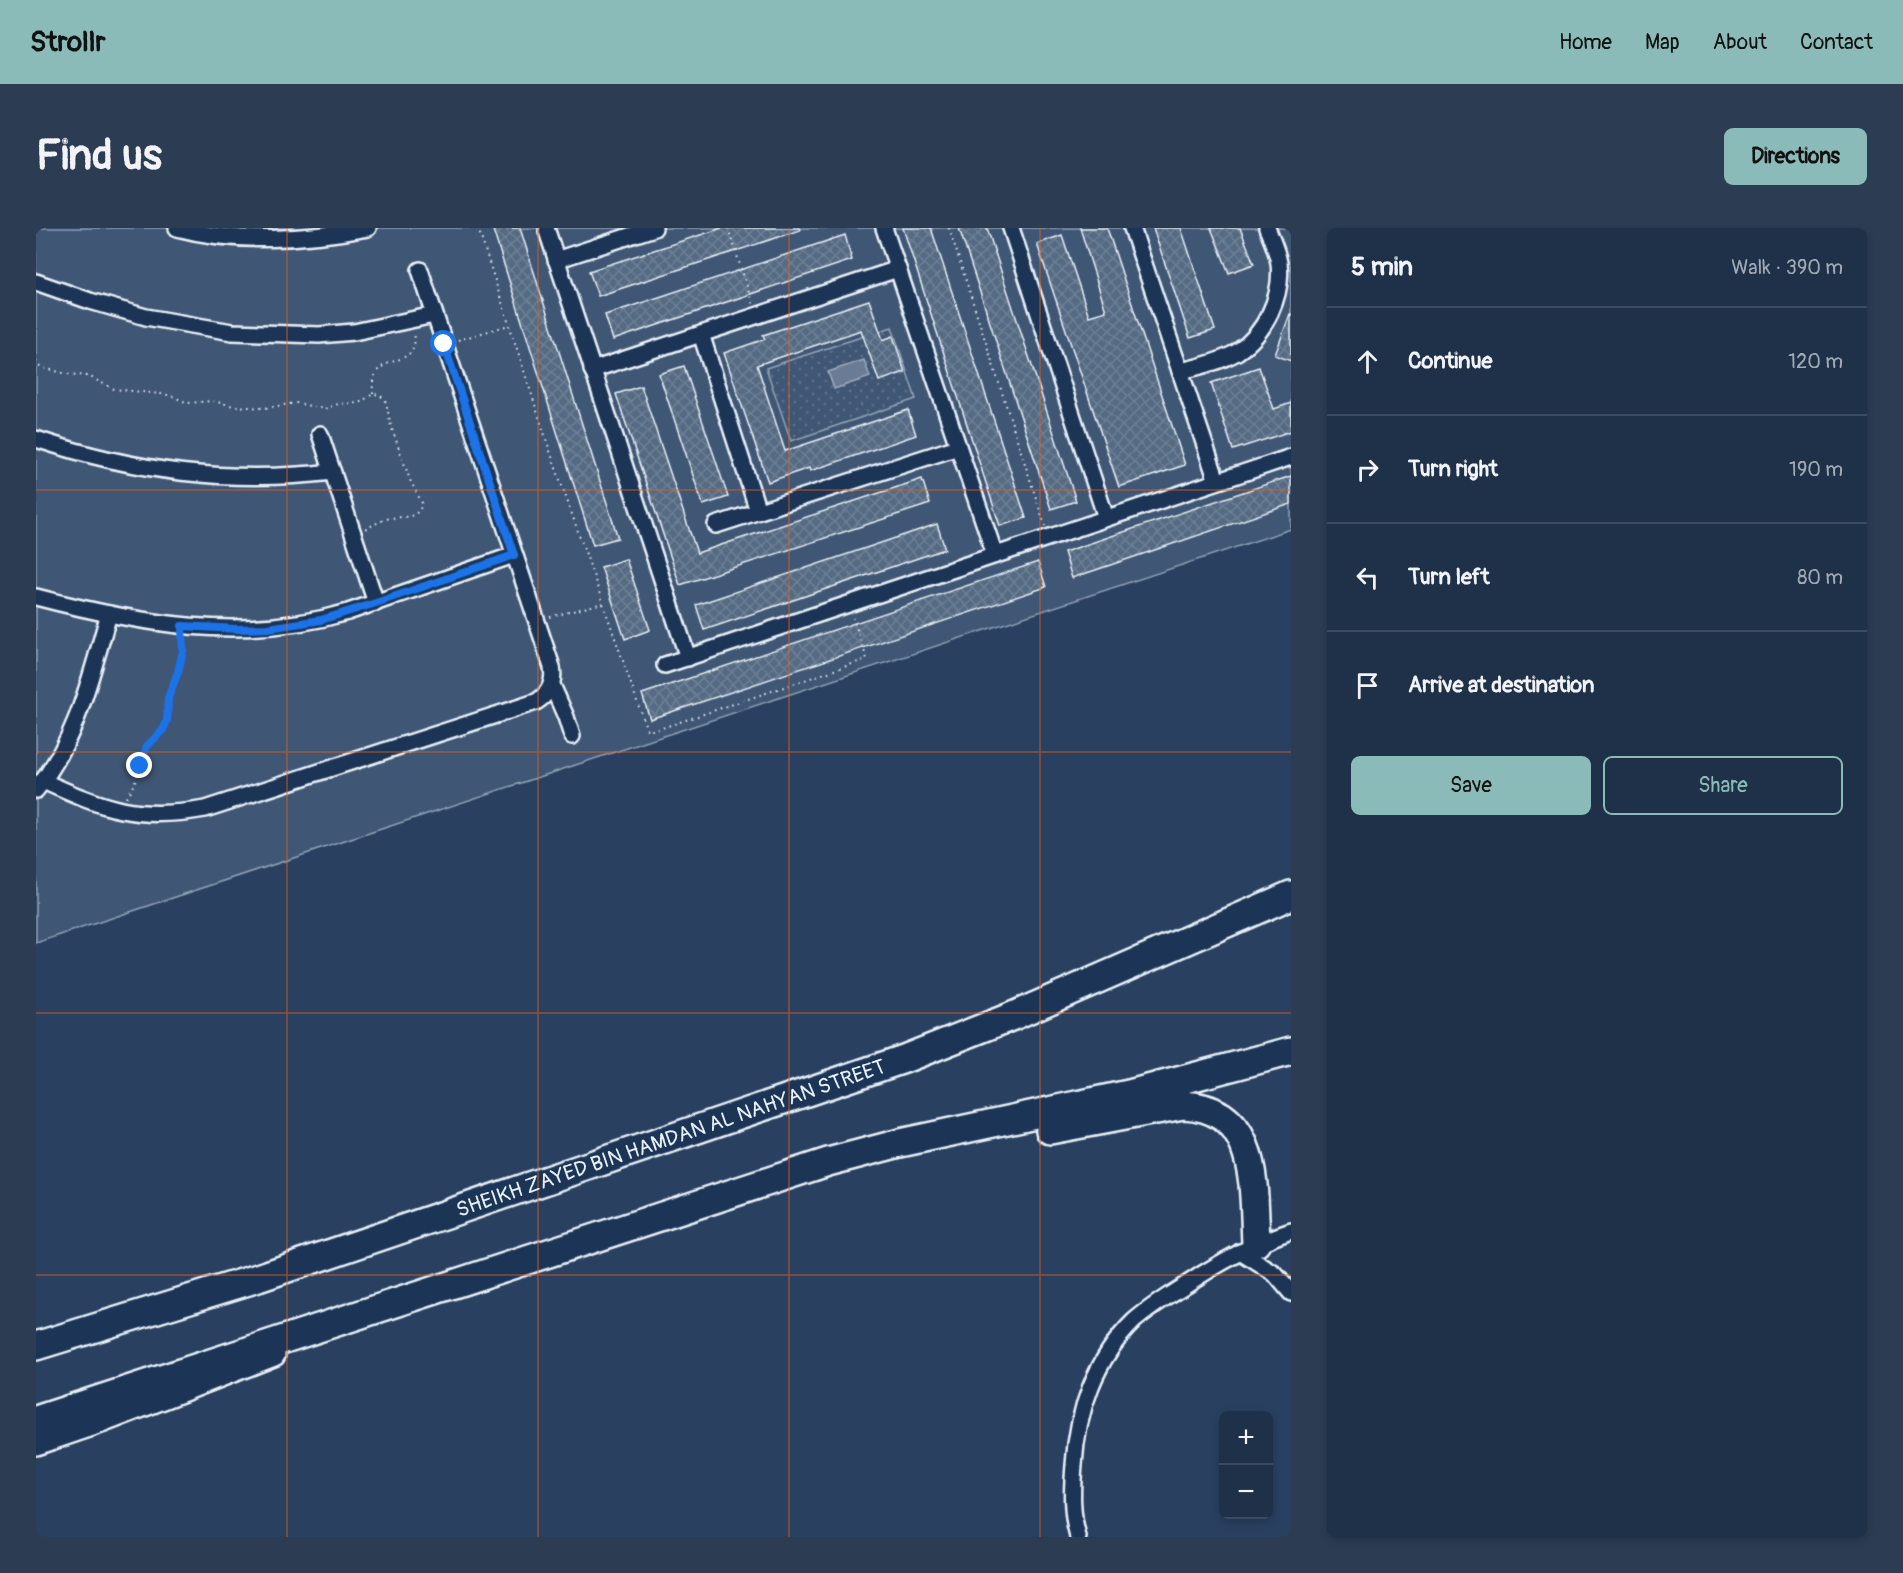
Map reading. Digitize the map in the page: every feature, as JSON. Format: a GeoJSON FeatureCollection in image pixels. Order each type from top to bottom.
{"type":"FeatureCollection","features":[{"type":"Feature","properties":{"kind":"highway","name":"SHEIKH ZAYED BIN HAMDAN AL NAHYAN STREET"},"geometry":{"type":"LineString","coordinates":[[36,1346],[258,1278],[904,1059],[1023,1012],[1291,896]]}},
{"type":"Feature","properties":{"kind":"highway"},"geometry":{"type":"LineString","coordinates":[[36,1420],[766,1181],[872,1150],[1129,1094],[1291,1051]]}},
{"type":"Feature","properties":{"kind":"highway"},"geometry":{"type":"LineString","coordinates":[[872,1150],[894,1155],[926,1155],[1172,1106],[1203,1107],[1215,1112],[1231,1125],[1247,1151],[1252,1169],[1248,1248]]}},
{"type":"Feature","properties":{"kind":"street"},"geometry":{"type":"LineString","coordinates":[[177,228],[241,237],[279,238],[316,236],[368,228]]}},
{"type":"Feature","properties":{"kind":"street"},"geometry":{"type":"LineString","coordinates":[[556,260],[654,228]]}},
{"type":"Feature","properties":{"kind":"street"},"geometry":{"type":"LineString","coordinates":[[884,228],[995,555]]}},
{"type":"Feature","properties":{"kind":"street"},"geometry":{"type":"LineString","coordinates":[[1012,228],[1106,518]]}},
{"type":"Feature","properties":{"kind":"street"},"geometry":{"type":"LineString","coordinates":[[1132,228],[1217,481]]}},
{"type":"Feature","properties":{"kind":"street"},"geometry":{"type":"LineString","coordinates":[[1180,371],[1223,359],[1237,352],[1258,333],[1274,303],[1279,275],[1278,256],[1267,228]]}},
{"type":"Feature","properties":{"kind":"street"},"geometry":{"type":"LineString","coordinates":[[547,231],[688,658]]}},
{"type":"Feature","properties":{"kind":"street"},"geometry":{"type":"LineString","coordinates":[[592,370],[898,269]]}},
{"type":"Feature","properties":{"kind":"street"},"geometry":{"type":"LineString","coordinates":[[420,270],[552,667],[552,685],[572,736]]}},
{"type":"Feature","properties":{"kind":"street"},"geometry":{"type":"LineString","coordinates":[[36,282],[146,317],[232,332],[320,335],[354,332],[434,315]]}},
{"type":"Feature","properties":{"kind":"street"},"geometry":{"type":"LineString","coordinates":[[701,334],[758,511]]}},
{"type":"Feature","properties":{"kind":"street"},"geometry":{"type":"LineString","coordinates":[[320,434],[376,603]]}},
{"type":"Feature","properties":{"kind":"street"},"geometry":{"type":"LineString","coordinates":[[36,439],[112,460],[196,476],[288,477],[333,472]]}},
{"type":"Feature","properties":{"kind":"street"},"geometry":{"type":"LineString","coordinates":[[716,525],[958,447]]}},
{"type":"Feature","properties":{"kind":"street"},"geometry":{"type":"LineString","coordinates":[[665,665],[1291,457]]}},
{"type":"Feature","properties":{"kind":"street"},"geometry":{"type":"LineString","coordinates":[[36,597],[109,614],[182,626],[237,629],[293,626],[376,603],[514,555]]}},
{"type":"Feature","properties":{"kind":"street"},"geometry":{"type":"LineString","coordinates":[[109,614],[76,724],[40,786],[114,809],[166,814],[195,811],[224,804],[536,702],[546,695],[552,685]]}},
{"type":"Feature","properties":{"kind":"street"},"geometry":{"type":"LineString","coordinates":[[1078,1537],[1074,1522],[1072,1494],[1075,1446],[1084,1405],[1105,1358],[1124,1332],[1147,1310],[1214,1266],[1248,1248],[1291,1231]]}},
{"type":"Feature","properties":{"kind":"street"},"geometry":{"type":"LineString","coordinates":[[36,1444],[104,1421],[322,1337],[552,1258],[584,1241]]}},
{"type":"Feature","properties":{"kind":"street"},"geometry":{"type":"LineString","coordinates":[[1248,1248],[1291,1293]]}},
{"type":"Feature","properties":{"kind":"street"},"geometry":{"type":"LineString","coordinates":[[36,1332],[80,1332]]}},
{"type":"Feature","properties":{"kind":"path"},"geometry":{"type":"LineString","coordinates":[[728,228],[756,316]]}},
{"type":"Feature","properties":{"kind":"path"},"geometry":{"type":"LineString","coordinates":[[949,228],[1048,537]]}},
{"type":"Feature","properties":{"kind":"path"},"geometry":{"type":"LineString","coordinates":[[373,394],[374,377],[379,368],[401,360],[412,351],[414,336],[411,321]]}},
{"type":"Feature","properties":{"kind":"path"},"geometry":{"type":"LineString","coordinates":[[444,344],[509,325]]}},
{"type":"Feature","properties":{"kind":"path"},"geometry":{"type":"LineString","coordinates":[[36,361],[40,367],[67,374],[88,376],[114,389],[169,395],[188,404],[212,401],[234,406],[264,408],[296,403],[324,410],[338,404],[359,403],[373,394],[380,395],[387,402],[391,426],[410,480],[421,499],[421,507],[412,515],[388,519],[370,527],[352,531]]}},
{"type":"Feature","properties":{"kind":"path"},"geometry":{"type":"LineString","coordinates":[[536,621],[603,603]]}},
{"type":"Feature","properties":{"kind":"path"},"geometry":{"type":"LineString","coordinates":[[114,809],[134,784],[147,746],[165,726],[168,698],[181,662],[182,626]]}},
{"type":"Feature","properties":{"kind":"shaded area"},"geometry":{"type":"Polygon","coordinates":[[[36,228],[1291,228],[1291,529],[36,943],[36,228]]]}},
{"type":"Feature","properties":{"kind":"shaded area"},"geometry":{"type":"Polygon","coordinates":[[[892,327],[916,399],[791,441],[766,368],[892,327]]]}},
{"type":"Feature","properties":{"kind":"shaded area"},"geometry":{"type":"Polygon","coordinates":[[[864,360],[870,377],[834,389],[828,372],[864,360]]]}},
{"type":"Feature","properties":{"kind":"building"},"geometry":{"type":"Polygon","coordinates":[[[520,228],[618,538],[593,545],[493,230],[520,228]]]}},
{"type":"Feature","properties":{"kind":"building"},"geometry":{"type":"Polygon","coordinates":[[[722,228],[799,228],[800,230],[598,296],[589,271],[722,228]]]}},
{"type":"Feature","properties":{"kind":"building"},"geometry":{"type":"Polygon","coordinates":[[[903,228],[931,228],[1026,518],[1000,526],[903,228]]]}},
{"type":"Feature","properties":{"kind":"building"},"geometry":{"type":"Polygon","coordinates":[[[959,228],[987,228],[1076,501],[1051,509],[959,228]]]}},
{"type":"Feature","properties":{"kind":"building"},"geometry":{"type":"Polygon","coordinates":[[[1080,228],[1107,228],[1185,465],[1119,487],[1037,244],[1062,235],[1089,316],[1106,311],[1080,228]]]}},
{"type":"Feature","properties":{"kind":"building"},"geometry":{"type":"Polygon","coordinates":[[[1153,228],[1181,228],[1215,330],[1190,338],[1153,228]]]}},
{"type":"Feature","properties":{"kind":"building"},"geometry":{"type":"Polygon","coordinates":[[[1211,228],[1240,228],[1254,264],[1229,273],[1211,228]]]}},
{"type":"Feature","properties":{"kind":"building"},"geometry":{"type":"Polygon","coordinates":[[[845,235],[852,260],[613,340],[605,315],[845,235]]]}},
{"type":"Feature","properties":{"kind":"building"},"geometry":{"type":"Polygon","coordinates":[[[869,300],[883,340],[893,336],[905,372],[879,381],[861,330],[757,365],[785,451],[908,410],[916,435],[810,471],[809,468],[768,482],[724,353],[765,339],[763,335],[869,300]]]}},
{"type":"Feature","properties":{"kind":"building"},"geometry":{"type":"Polygon","coordinates":[[[1291,314],[1291,361],[1275,355],[1291,314]]]}},
{"type":"Feature","properties":{"kind":"building"},"geometry":{"type":"Polygon","coordinates":[[[684,366],[728,497],[703,505],[659,374],[684,366]]]}},
{"type":"Feature","properties":{"kind":"building"},"geometry":{"type":"Polygon","coordinates":[[[1259,367],[1274,409],[1291,403],[1291,431],[1233,450],[1211,383],[1259,367]]]}},
{"type":"Feature","properties":{"kind":"building"},"geometry":{"type":"Polygon","coordinates":[[[641,386],[697,553],[922,479],[930,504],[680,585],[616,394],[641,386]]]}},
{"type":"Feature","properties":{"kind":"building"},"geometry":{"type":"Polygon","coordinates":[[[1291,476],[1291,504],[1072,578],[1064,552],[1291,476]]]}},
{"type":"Feature","properties":{"kind":"building"},"geometry":{"type":"Polygon","coordinates":[[[937,524],[945,549],[704,630],[696,605],[937,524]]]}},
{"type":"Feature","properties":{"kind":"building"},"geometry":{"type":"Polygon","coordinates":[[[626,559],[650,630],[625,639],[601,567],[626,559]]]}},
{"type":"Feature","properties":{"kind":"building"},"geometry":{"type":"Polygon","coordinates":[[[1038,562],[1046,587],[650,719],[642,694],[1038,562]]]}},
{"type":"Feature","properties":{"kind":"route"},"geometry":{"type":"LineString","coordinates":[[140,766],[147,746],[163,730],[167,721],[168,698],[183,651],[182,626],[237,629],[293,626],[348,612],[514,555],[444,344]]}}]}
